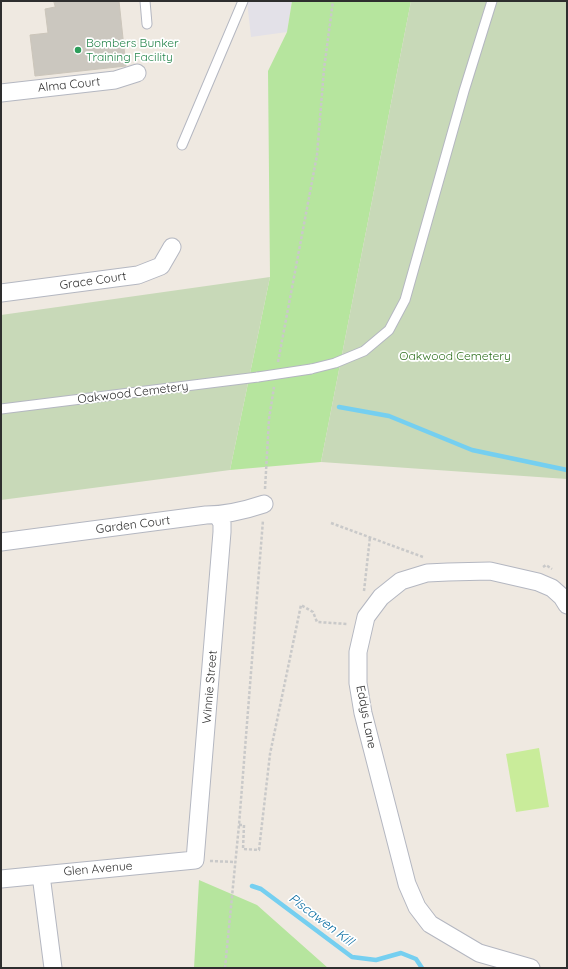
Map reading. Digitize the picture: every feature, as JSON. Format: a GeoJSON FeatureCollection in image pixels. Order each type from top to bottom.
{"type":"FeatureCollection","features":[{"type":"Feature","properties":{"kind":"street","name":"Alma Court"},"geometry":{"type":"LineString","coordinates":[[1,93],[115,80],[137,73]]}},
{"type":"Feature","properties":{"kind":"street","name":"Grace Court"},"geometry":{"type":"LineString","coordinates":[[1,293],[138,275],[161,266],[172,247]]}},
{"type":"Feature","properties":{"kind":"street","name":"Garden Court"},"geometry":{"type":"LineString","coordinates":[[1,542],[217,515],[264,504]]}},
{"type":"Feature","properties":{"kind":"street","name":"Winnie Street"},"geometry":{"type":"LineString","coordinates":[[195,860],[222,532],[222,523],[217,515]]}},
{"type":"Feature","properties":{"kind":"street","name":"Eddys Lane"},"geometry":{"type":"LineString","coordinates":[[531,968],[478,953],[430,924],[417,907],[407,884],[362,714],[358,683],[358,652],[366,617],[381,597],[401,581],[427,573],[490,572],[538,582],[552,588],[562,597],[567,605]]}},
{"type":"Feature","properties":{"kind":"street","name":"Glen Avenue"},"geometry":{"type":"LineString","coordinates":[[1,879],[195,860]]}},
{"type":"Feature","properties":{"kind":"street"},"geometry":{"type":"LineString","coordinates":[[41,875],[53,968]]}},
{"type":"Feature","properties":{"kind":"lane"},"geometry":{"type":"LineString","coordinates":[[145,1],[147,24]]}},
{"type":"Feature","properties":{"kind":"lane"},"geometry":{"type":"LineString","coordinates":[[182,145],[243,1]]}},
{"type":"Feature","properties":{"kind":"lane","name":"Oakwood Cemetery"},"geometry":{"type":"LineString","coordinates":[[1,409],[258,377],[311,368],[335,362],[364,351],[389,330],[405,300],[462,98],[492,1]]}},
{"type":"Feature","properties":{"kind":"path"},"geometry":{"type":"LineString","coordinates":[[277,368],[317,156],[324,69],[332,1]]}},
{"type":"Feature","properties":{"kind":"path"},"geometry":{"type":"LineString","coordinates":[[225,968],[236,862],[255,632],[269,419],[275,382]]}},
{"type":"Feature","properties":{"kind":"path"},"geometry":{"type":"LineString","coordinates":[[364,598],[370,537]]}},
{"type":"Feature","properties":{"kind":"path"},"geometry":{"type":"LineString","coordinates":[[239,825],[244,825],[243,849],[260,850],[270,754],[301,605],[313,612],[317,622],[349,624],[364,627]]}},
{"type":"Feature","properties":{"kind":"path"},"geometry":{"type":"LineString","coordinates":[[195,860],[236,862]]}},
{"type":"Feature","properties":{"kind":"shaded area"},"geometry":{"type":"Polygon","coordinates":[[[247,1],[292,1],[287,32],[251,37],[247,1]]]}},
{"type":"Feature","properties":{"kind":"green space"},"geometry":{"type":"Polygon","coordinates":[[[292,1],[411,1],[321,462],[230,470],[270,277],[268,71],[287,32],[292,1]]]}},
{"type":"Feature","properties":{"kind":"green space","name":"Oakwood Cemetery"},"geometry":{"type":"Polygon","coordinates":[[[411,1],[567,1],[567,479],[321,462],[411,1]]]}},
{"type":"Feature","properties":{"kind":"green space"},"geometry":{"type":"Polygon","coordinates":[[[270,277],[230,470],[1,500],[1,315],[270,277]]]}},
{"type":"Feature","properties":{"kind":"green space"},"geometry":{"type":"Polygon","coordinates":[[[539,748],[549,807],[516,812],[506,754],[539,748]]]}},
{"type":"Feature","properties":{"kind":"green space"},"geometry":{"type":"Polygon","coordinates":[[[199,880],[257,905],[328,968],[194,968],[199,880]]]}},
{"type":"Feature","properties":{"kind":"building","name":"Bombers Bunker Training Facility"},"geometry":{"type":"Polygon","coordinates":[[[54,1],[119,1],[126,66],[35,76],[30,35],[48,33],[45,9],[55,7],[54,1]]]}},
{"type":"Feature","properties":{"kind":"waterway"},"geometry":{"type":"LineString","coordinates":[[339,407],[389,416],[472,450],[567,470]]}},
{"type":"Feature","properties":{"kind":"waterway","name":"Piscawen Kill"},"geometry":{"type":"LineString","coordinates":[[252,886],[261,889],[352,957],[376,960],[401,953],[416,959],[422,968]]}},
{"type":"Feature","properties":{"kind":"place","name":"Bombers Bunker Training Facility"},"geometry":{"type":"Point","coordinates":[78,50]}}]}
